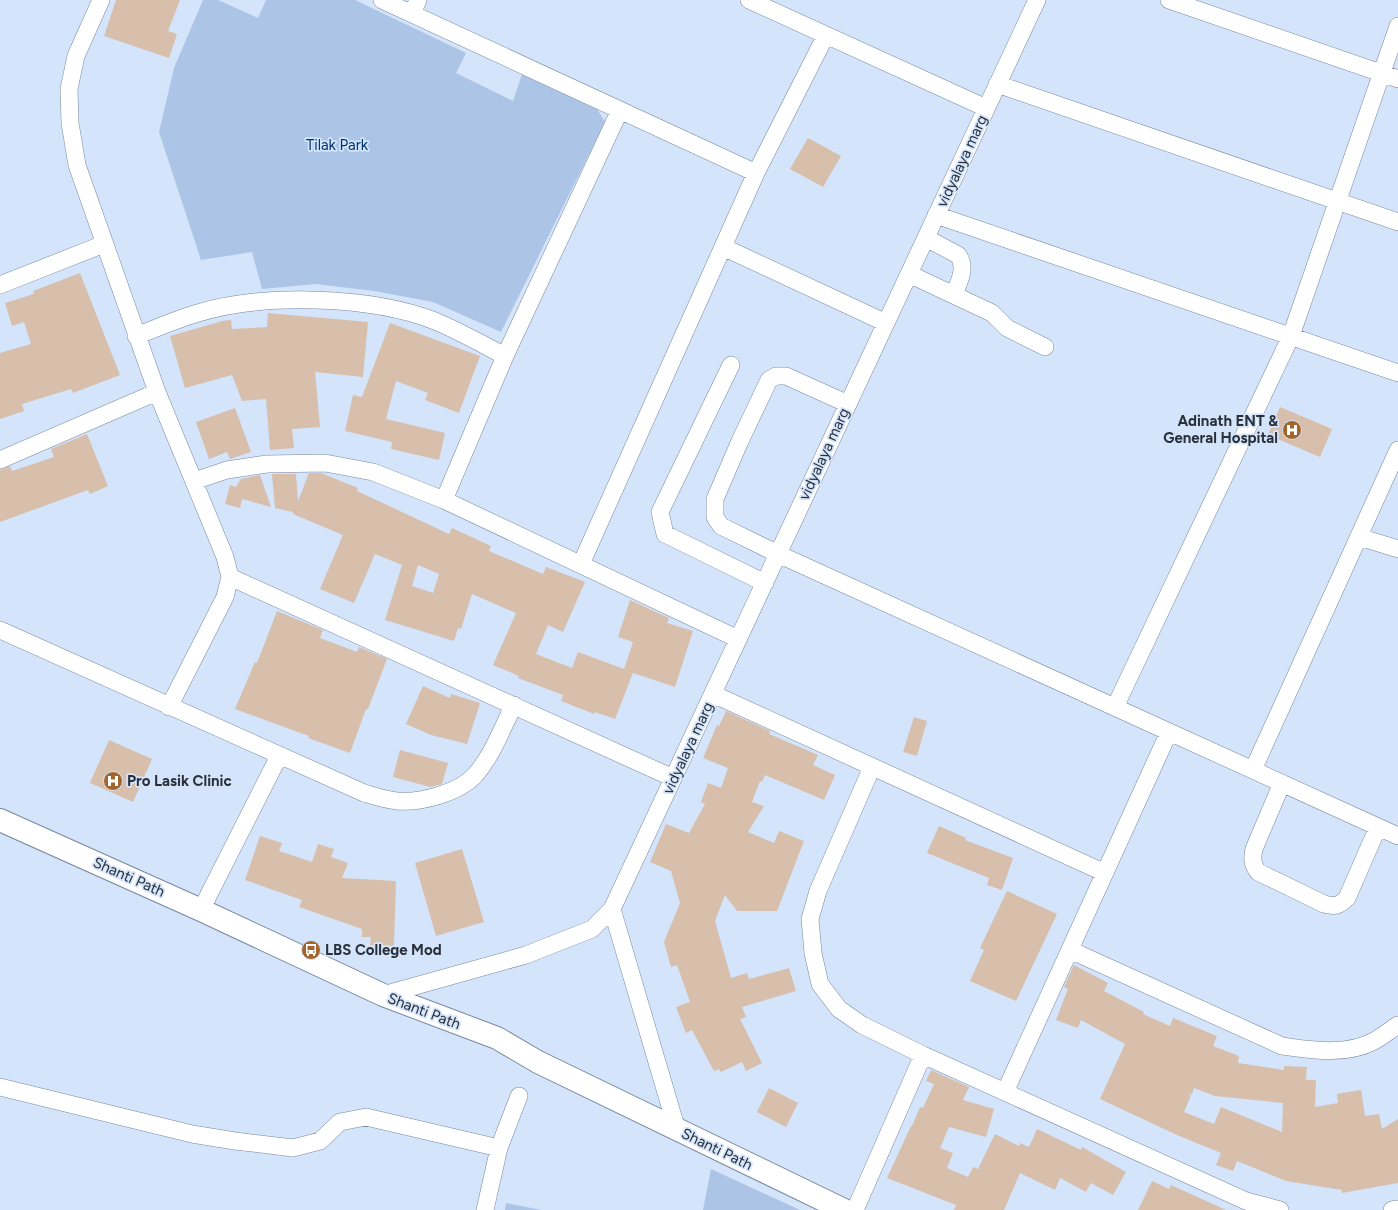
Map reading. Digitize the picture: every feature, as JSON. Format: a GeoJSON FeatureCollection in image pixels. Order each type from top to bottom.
{"type":"FeatureCollection","features":[{"type":"Feature","properties":{"kind":"main road","name":"Shanti Path"},"geometry":{"type":"LineString","coordinates":[[0,820],[201,910],[383,995],[497,1038],[538,1062],[844,1210]]}},
{"type":"Feature","properties":{"kind":"street"},"geometry":{"type":"LineString","coordinates":[[101,0],[76,56],[69,89],[70,123],[77,165],[136,336],[157,392],[225,557],[230,576],[225,598],[169,707]]}},
{"type":"Feature","properties":{"kind":"street"},"geometry":{"type":"LineString","coordinates":[[382,0],[415,7],[620,110],[756,173]]}},
{"type":"Feature","properties":{"kind":"street"},"geometry":{"type":"LineString","coordinates":[[749,0],[986,108]]}},
{"type":"Feature","properties":{"kind":"street","name":"vidyalaya marg"},"geometry":{"type":"LineString","coordinates":[[383,995],[526,955],[592,929],[612,909],[1037,0]]}},
{"type":"Feature","properties":{"kind":"street"},"geometry":{"type":"LineString","coordinates":[[1170,0],[1398,79]]}},
{"type":"Feature","properties":{"kind":"street"},"geometry":{"type":"LineString","coordinates":[[1115,707],[1291,336],[1398,26]]}},
{"type":"Feature","properties":{"kind":"street"},"geometry":{"type":"LineString","coordinates":[[581,564],[756,173],[826,35]]}},
{"type":"Feature","properties":{"kind":"street"},"geometry":{"type":"LineString","coordinates":[[997,84],[1398,222]]}},
{"type":"Feature","properties":{"kind":"street"},"geometry":{"type":"LineString","coordinates":[[444,500],[505,356],[620,110]]}},
{"type":"Feature","properties":{"kind":"street"},"geometry":{"type":"LineString","coordinates":[[936,215],[1398,373]]}},
{"type":"Feature","properties":{"kind":"street"},"geometry":{"type":"LineString","coordinates":[[926,238],[958,256],[961,260],[962,272],[954,294]]}},
{"type":"Feature","properties":{"kind":"street"},"geometry":{"type":"LineString","coordinates":[[0,285],[104,244]]}},
{"type":"Feature","properties":{"kind":"street"},"geometry":{"type":"LineString","coordinates":[[723,247],[886,322]]}},
{"type":"Feature","properties":{"kind":"street"},"geometry":{"type":"LineString","coordinates":[[909,274],[992,313],[1006,328],[1045,347]]}},
{"type":"Feature","properties":{"kind":"street"},"geometry":{"type":"LineString","coordinates":[[136,336],[199,313],[242,304],[296,301],[343,302],[391,309],[434,321],[505,356]]}},
{"type":"Feature","properties":{"kind":"street"},"geometry":{"type":"LineString","coordinates":[[731,365],[660,512],[661,525],[665,534],[765,583]]}},
{"type":"Feature","properties":{"kind":"street"},"geometry":{"type":"LineString","coordinates":[[848,404],[786,376],[776,376],[769,380],[740,441],[715,500],[715,517],[720,526],[778,554],[1398,836]]}},
{"type":"Feature","properties":{"kind":"street"},"geometry":{"type":"LineString","coordinates":[[0,460],[157,392]]}},
{"type":"Feature","properties":{"kind":"street"},"geometry":{"type":"LineString","coordinates":[[1253,770],[1398,450]]}},
{"type":"Feature","properties":{"kind":"street"},"geometry":{"type":"LineString","coordinates":[[194,481],[227,470],[267,464],[325,463],[373,472],[444,500],[738,640]]}},
{"type":"Feature","properties":{"kind":"street"},"geometry":{"type":"LineString","coordinates":[[1359,537],[1398,549]]}},
{"type":"Feature","properties":{"kind":"street"},"geometry":{"type":"LineString","coordinates":[[230,576],[674,778]]}},
{"type":"Feature","properties":{"kind":"street"},"geometry":{"type":"LineString","coordinates":[[0,630],[169,707],[364,793],[396,801],[423,800],[451,791],[474,776],[489,756],[514,705]]}},
{"type":"Feature","properties":{"kind":"street"},"geometry":{"type":"LineString","coordinates":[[713,694],[1105,873]]}},
{"type":"Feature","properties":{"kind":"street"},"geometry":{"type":"LineString","coordinates":[[1005,1092],[1169,732]]}},
{"type":"Feature","properties":{"kind":"street"},"geometry":{"type":"LineString","coordinates":[[201,910],[279,756]]}},
{"type":"Feature","properties":{"kind":"street"},"geometry":{"type":"LineString","coordinates":[[872,767],[818,891],[810,919],[813,953],[820,984],[839,1009],[862,1025],[923,1055],[1244,1205],[1280,1210]]}},
{"type":"Feature","properties":{"kind":"street"},"geometry":{"type":"LineString","coordinates":[[1282,783],[1254,848],[1252,858],[1253,866],[1258,872],[1324,904],[1333,907],[1341,904],[1347,898],[1378,827]]}},
{"type":"Feature","properties":{"kind":"street"},"geometry":{"type":"LineString","coordinates":[[612,909],[677,1130]]}},
{"type":"Feature","properties":{"kind":"street"},"geometry":{"type":"LineString","coordinates":[[1070,950],[1282,1046],[1313,1050],[1344,1050],[1373,1041],[1398,1025]]}},
{"type":"Feature","properties":{"kind":"street"},"geometry":{"type":"LineString","coordinates":[[855,1210],[923,1055]]}},
{"type":"Feature","properties":{"kind":"street"},"geometry":{"type":"LineString","coordinates":[[0,1087],[192,1134],[235,1141],[293,1148],[320,1141],[340,1122],[366,1117],[500,1148]]}},
{"type":"Feature","properties":{"kind":"street"},"geometry":{"type":"LineString","coordinates":[[485,1210],[500,1148],[519,1096]]}},
{"type":"Feature","properties":{"kind":"street"},"geometry":{"type":"LineString","coordinates":[[1392,1210],[1398,1209]]}},
{"type":"Feature","properties":{"kind":"green space","name":"Tilak Park"},"geometry":{"type":"Polygon","coordinates":[[[203,0],[218,0],[258,18],[266,0],[355,0],[466,53],[456,73],[513,101],[522,74],[597,109],[605,122],[501,332],[433,302],[374,291],[315,284],[262,289],[252,252],[201,260],[159,132],[174,68],[203,0]]]}},
{"type":"Feature","properties":{"kind":"green space"},"geometry":{"type":"Polygon","coordinates":[[[711,1169],[800,1210],[703,1210],[711,1169]]]}},
{"type":"Feature","properties":{"kind":"green space"},"geometry":{"type":"Polygon","coordinates":[[[506,1203],[542,1210],[505,1210],[506,1203]]]}},
{"type":"Feature","properties":{"kind":"building"},"geometry":{"type":"Polygon","coordinates":[[[116,0],[180,0],[168,31],[177,34],[169,58],[104,36],[116,0]]]}},
{"type":"Feature","properties":{"kind":"building"},"geometry":{"type":"Polygon","coordinates":[[[808,138],[841,156],[823,187],[790,169],[808,138]]]}},
{"type":"Feature","properties":{"kind":"building"},"geometry":{"type":"Polygon","coordinates":[[[80,273],[120,375],[73,393],[71,389],[22,404],[24,411],[0,419],[0,353],[31,344],[24,322],[12,326],[5,303],[34,294],[33,291],[80,273]]]}},
{"type":"Feature","properties":{"kind":"building"},"geometry":{"type":"Polygon","coordinates":[[[268,313],[368,322],[363,377],[315,372],[320,427],[292,429],[294,448],[270,450],[266,399],[242,401],[232,375],[185,388],[170,336],[222,321],[231,320],[232,329],[267,327],[268,313]]]}},
{"type":"Feature","properties":{"kind":"building"},"geometry":{"type":"Polygon","coordinates":[[[390,323],[480,356],[459,413],[425,400],[428,393],[396,381],[386,419],[445,433],[439,460],[391,449],[392,442],[345,431],[353,395],[362,397],[390,323]]]}},
{"type":"Feature","properties":{"kind":"building"},"geometry":{"type":"Polygon","coordinates":[[[1280,407],[1332,429],[1320,457],[1268,435],[1280,407]]]}},
{"type":"Feature","properties":{"kind":"building"},"geometry":{"type":"Polygon","coordinates":[[[235,408],[251,452],[230,459],[227,452],[209,459],[196,422],[235,408]]]}},
{"type":"Feature","properties":{"kind":"building"},"geometry":{"type":"Polygon","coordinates":[[[87,434],[108,486],[90,494],[88,490],[0,522],[0,470],[10,466],[12,471],[54,457],[51,449],[87,434]]]}},
{"type":"Feature","properties":{"kind":"building"},"geometry":{"type":"Polygon","coordinates":[[[309,473],[321,473],[358,488],[357,491],[449,534],[452,528],[491,546],[489,551],[543,574],[546,567],[585,582],[563,632],[548,625],[536,654],[572,668],[578,652],[624,669],[633,642],[618,637],[630,600],[669,618],[667,623],[693,631],[675,687],[633,673],[615,719],[595,712],[594,714],[561,701],[563,695],[518,678],[519,676],[493,665],[516,613],[472,594],[461,629],[458,628],[454,641],[385,620],[402,565],[375,554],[354,603],[320,589],[343,535],[293,514],[293,512],[275,508],[272,474],[296,474],[298,501],[309,473]],[[418,565],[412,586],[433,593],[439,574],[418,565]]]}},
{"type":"Feature","properties":{"kind":"building"},"geometry":{"type":"Polygon","coordinates":[[[260,475],[271,507],[242,499],[240,508],[225,504],[230,485],[236,487],[241,479],[260,475]]]}},
{"type":"Feature","properties":{"kind":"building"},"geometry":{"type":"Polygon","coordinates":[[[277,611],[323,630],[320,638],[357,652],[359,647],[387,659],[368,709],[366,709],[350,753],[308,738],[309,736],[235,709],[255,662],[257,663],[277,611]]]}},
{"type":"Feature","properties":{"kind":"building"},"geometry":{"type":"Polygon","coordinates":[[[423,686],[450,698],[451,694],[480,703],[467,744],[431,735],[406,724],[423,686]]]}},
{"type":"Feature","properties":{"kind":"building"},"geometry":{"type":"Polygon","coordinates":[[[726,711],[770,731],[769,734],[818,755],[813,765],[835,775],[824,800],[765,775],[762,782],[760,781],[752,802],[764,806],[748,832],[774,843],[779,831],[804,841],[777,911],[737,911],[725,895],[715,921],[731,978],[747,973],[749,979],[789,968],[796,991],[742,1007],[746,1017],[740,1019],[762,1063],[746,1071],[742,1062],[721,1072],[719,1069],[714,1071],[692,1030],[686,1033],[676,1007],[690,1002],[677,965],[671,967],[664,942],[680,903],[671,871],[650,862],[666,824],[689,833],[705,804],[701,802],[708,783],[721,788],[728,768],[703,758],[717,725],[719,726],[726,711]]]}},
{"type":"Feature","properties":{"kind":"building"},"geometry":{"type":"Polygon","coordinates":[[[914,717],[927,721],[917,756],[903,752],[914,717]]]}},
{"type":"Feature","properties":{"kind":"building"},"geometry":{"type":"Polygon","coordinates":[[[109,740],[152,759],[133,802],[90,783],[109,740]]]}},
{"type":"Feature","properties":{"kind":"building"},"geometry":{"type":"Polygon","coordinates":[[[400,750],[448,763],[442,784],[430,787],[393,777],[400,750]]]}},
{"type":"Feature","properties":{"kind":"building"},"geometry":{"type":"Polygon","coordinates":[[[939,826],[966,838],[965,840],[1013,858],[1002,890],[987,885],[989,878],[927,853],[939,826]]]}},
{"type":"Feature","properties":{"kind":"building"},"geometry":{"type":"Polygon","coordinates":[[[260,836],[282,843],[279,851],[312,862],[318,844],[334,849],[331,857],[348,863],[342,878],[396,881],[394,946],[370,945],[371,937],[362,937],[362,929],[299,907],[302,900],[245,880],[260,836]]]}},
{"type":"Feature","properties":{"kind":"building"},"geometry":{"type":"Polygon","coordinates":[[[462,849],[484,922],[436,936],[415,863],[462,849]]]}},
{"type":"Feature","properties":{"kind":"building"},"geometry":{"type":"Polygon","coordinates":[[[1007,891],[1057,914],[1016,1001],[970,981],[984,950],[980,948],[1007,891]]]}},
{"type":"Feature","properties":{"kind":"building"},"geometry":{"type":"Polygon","coordinates":[[[1074,965],[1108,983],[1104,991],[1144,1012],[1143,1014],[1170,1026],[1173,1018],[1217,1036],[1213,1046],[1239,1056],[1238,1063],[1284,1070],[1284,1066],[1307,1067],[1306,1080],[1316,1080],[1315,1107],[1338,1103],[1337,1094],[1361,1090],[1365,1116],[1379,1114],[1382,1129],[1398,1119],[1398,1183],[1342,1193],[1342,1190],[1286,1181],[1237,1161],[1233,1171],[1216,1165],[1221,1153],[1177,1135],[1100,1099],[1125,1044],[1081,1020],[1078,1028],[1056,1020],[1068,989],[1064,987],[1074,965]],[[1194,1088],[1192,1094],[1188,1094],[1191,1095],[1184,1112],[1214,1124],[1221,1107],[1282,1132],[1283,1103],[1215,1096],[1194,1088]]]}},
{"type":"Feature","properties":{"kind":"building"},"geometry":{"type":"Polygon","coordinates":[[[931,1070],[969,1087],[963,1100],[994,1109],[986,1137],[949,1127],[940,1148],[953,1153],[947,1168],[968,1177],[973,1167],[978,1169],[995,1134],[1019,1146],[1020,1143],[1029,1147],[1037,1129],[1081,1150],[1082,1147],[1126,1172],[1113,1195],[1091,1183],[1086,1192],[1060,1178],[1055,1190],[1020,1173],[1004,1210],[954,1210],[956,1205],[887,1178],[920,1107],[923,1108],[934,1084],[926,1081],[931,1070]]]}},
{"type":"Feature","properties":{"kind":"building"},"geometry":{"type":"Polygon","coordinates":[[[769,1088],[798,1103],[786,1127],[757,1112],[769,1088]]]}},
{"type":"Feature","properties":{"kind":"building"},"geometry":{"type":"Polygon","coordinates":[[[1152,1181],[1169,1189],[1171,1185],[1226,1210],[1138,1210],[1152,1181]]]}},
{"type":"Feature","properties":{"kind":"place","name":"Adinath ENT & General Hospital"},"geometry":{"type":"Point","coordinates":[1292,430]}},
{"type":"Feature","properties":{"kind":"place","name":"Pro Lasik Clinic"},"geometry":{"type":"Point","coordinates":[113,781]}},
{"type":"Feature","properties":{"kind":"place","name":"LBS College Mod"},"geometry":{"type":"Point","coordinates":[311,950]}}]}
